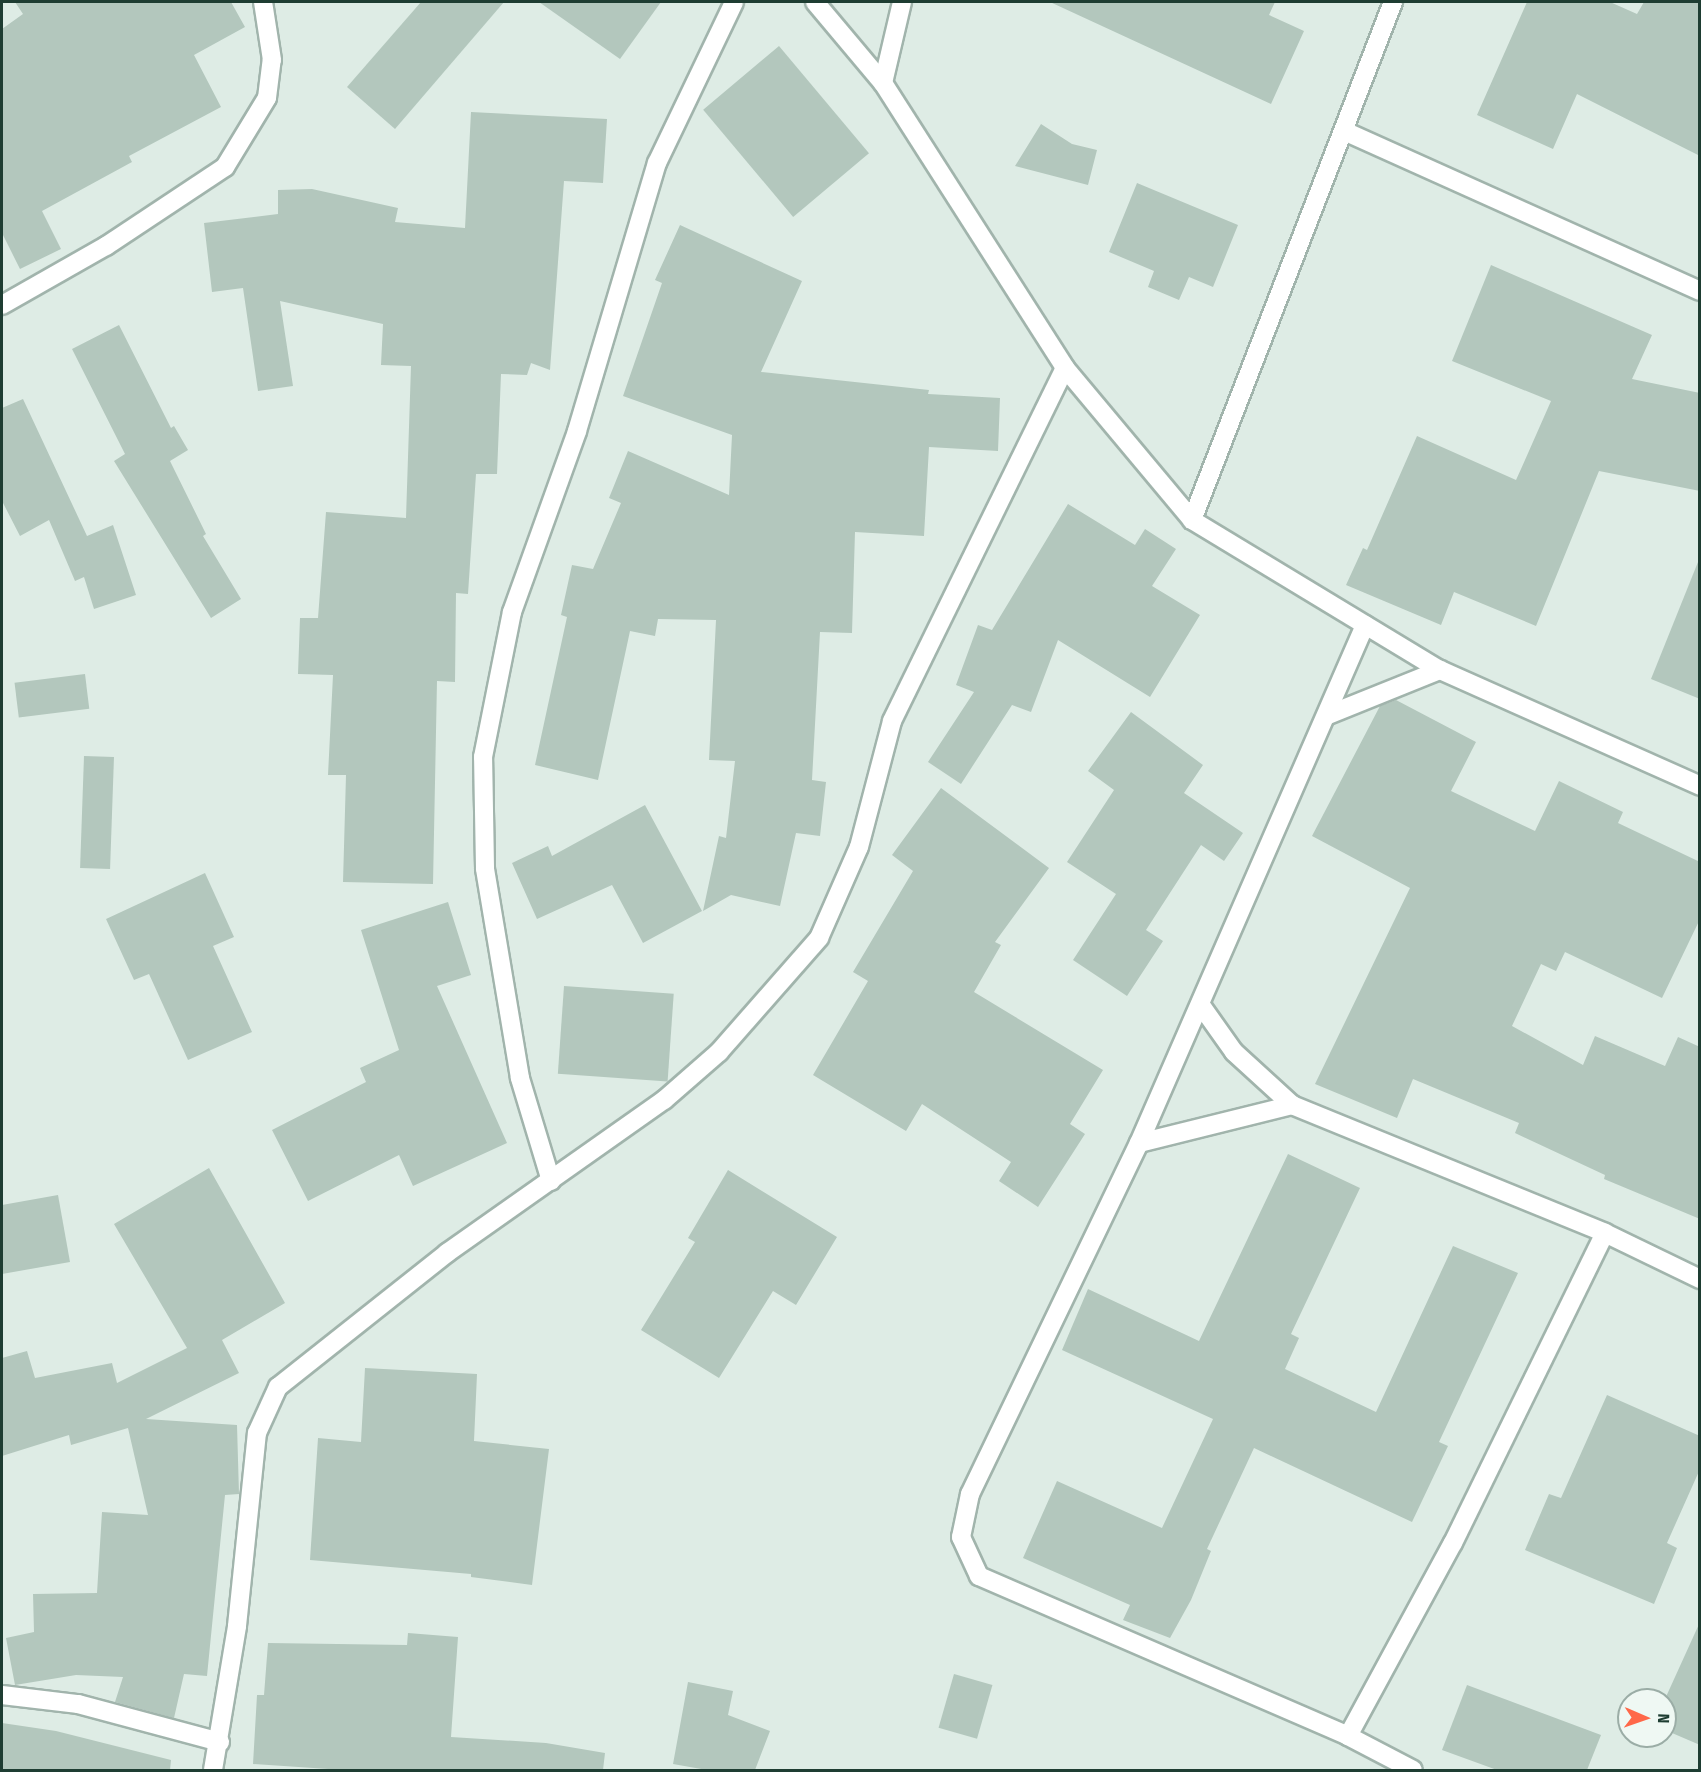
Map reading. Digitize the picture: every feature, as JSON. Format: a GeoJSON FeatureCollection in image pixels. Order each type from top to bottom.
{"type":"FeatureCollection","features":[{"type":"Feature","properties":{"kind":"street"},"geometry":{"type":"LineString","coordinates":[[2,305],[106,246],[225,167],[267,98],[272,60],[263,2]]}},
{"type":"Feature","properties":{"kind":"street"},"geometry":{"type":"LineString","coordinates":[[551,1181],[520,1078],[484,868],[483,757],[512,612],[578,431],[657,163],[734,2]]}},
{"type":"Feature","properties":{"kind":"street"},"geometry":{"type":"LineString","coordinates":[[815,2],[883,83],[1065,368],[1192,520],[1440,670],[1700,786]]}},
{"type":"Feature","properties":{"kind":"street"},"geometry":{"type":"LineString","coordinates":[[883,83],[903,2]]}},
{"type":"Feature","properties":{"kind":"street"},"geometry":{"type":"LineString","coordinates":[[1192,520],[1393,2]]}},
{"type":"Feature","properties":{"kind":"street"},"geometry":{"type":"LineString","coordinates":[[1344,130],[1700,291]]}},
{"type":"Feature","properties":{"kind":"street"},"geometry":{"type":"LineString","coordinates":[[213,1770],[220,1742],[257,1433],[278,1387],[447,1253],[664,1100],[719,1052],[819,938],[859,847],[892,722],[1065,368]]}},
{"type":"Feature","properties":{"kind":"street"},"geometry":{"type":"LineString","coordinates":[[1365,625],[1328,715],[1139,1143],[970,1494],[961,1537],[979,1576],[1348,1736],[1413,1770]]}},
{"type":"Feature","properties":{"kind":"street"},"geometry":{"type":"LineString","coordinates":[[1328,715],[1440,670]]}},
{"type":"Feature","properties":{"kind":"street"},"geometry":{"type":"LineString","coordinates":[[1200,1004],[1234,1052],[1292,1105],[1605,1233],[1700,1279]]}},
{"type":"Feature","properties":{"kind":"street"},"geometry":{"type":"LineString","coordinates":[[1139,1143],[1292,1105]]}},
{"type":"Feature","properties":{"kind":"street"},"geometry":{"type":"LineString","coordinates":[[1348,1736],[1453,1543],[1605,1233]]}},
{"type":"Feature","properties":{"kind":"street"},"geometry":{"type":"LineString","coordinates":[[2,1695],[78,1704],[220,1742]]}},
{"type":"Feature","properties":{"kind":"building"},"geometry":{"type":"Polygon","coordinates":[[[15,2],[231,2],[245,27],[194,55],[221,107],[129,156],[132,162],[42,211],[61,249],[20,269],[2,233],[2,29],[23,14],[15,2]]]}},
{"type":"Feature","properties":{"kind":"building"},"geometry":{"type":"Polygon","coordinates":[[[421,2],[504,2],[395,129],[347,87],[421,2]]]}},
{"type":"Feature","properties":{"kind":"building"},"geometry":{"type":"Polygon","coordinates":[[[539,2],[661,2],[620,59],[539,2]]]}},
{"type":"Feature","properties":{"kind":"building"},"geometry":{"type":"Polygon","coordinates":[[[1050,2],[1275,2],[1269,15],[1304,31],[1271,104],[1050,2]]]}},
{"type":"Feature","properties":{"kind":"building"},"geometry":{"type":"Polygon","coordinates":[[[1527,2],[1610,2],[1637,14],[1644,2],[1700,2],[1700,156],[1577,94],[1553,149],[1477,115],[1527,2]]]}},
{"type":"Feature","properties":{"kind":"building"},"geometry":{"type":"Polygon","coordinates":[[[779,46],[869,153],[793,217],[703,110],[779,46]]]}},
{"type":"Feature","properties":{"kind":"building"},"geometry":{"type":"Polygon","coordinates":[[[471,112],[607,119],[603,183],[564,181],[550,370],[531,363],[527,375],[501,374],[497,474],[476,474],[468,594],[456,593],[455,682],[437,681],[433,884],[343,882],[346,775],[328,775],[333,675],[298,674],[300,618],[318,618],[326,512],[406,518],[411,366],[381,365],[383,324],[280,301],[293,386],[258,391],[243,288],[212,292],[204,223],[278,214],[278,190],[312,189],[398,208],[395,222],[465,228],[471,112]]]}},
{"type":"Feature","properties":{"kind":"building"},"geometry":{"type":"Polygon","coordinates":[[[1041,124],[1072,144],[1097,150],[1088,185],[1015,166],[1041,124]]]}},
{"type":"Feature","properties":{"kind":"building"},"geometry":{"type":"Polygon","coordinates":[[[1137,183],[1238,225],[1213,287],[1189,277],[1179,300],[1148,287],[1154,271],[1109,252],[1137,183]]]}},
{"type":"Feature","properties":{"kind":"building"},"geometry":{"type":"Polygon","coordinates":[[[680,225],[802,281],[761,372],[929,390],[928,394],[1000,398],[998,451],[929,447],[924,536],[855,532],[852,633],[820,632],[812,780],[826,782],[820,836],[796,833],[780,906],[731,895],[703,911],[719,836],[726,838],[735,761],[709,760],[716,620],[658,619],[655,636],[630,631],[598,780],[535,765],[567,617],[561,615],[572,565],[593,569],[621,503],[609,498],[628,451],[729,495],[732,435],[623,396],[662,283],[655,280],[680,225]]]}},
{"type":"Feature","properties":{"kind":"building"},"geometry":{"type":"Polygon","coordinates":[[[1491,265],[1652,335],[1632,379],[1700,393],[1700,491],[1599,471],[1536,626],[1454,592],[1441,625],[1346,585],[1363,548],[1367,550],[1417,436],[1516,480],[1521,469],[1551,401],[1452,361],[1491,265]]]}},
{"type":"Feature","properties":{"kind":"building"},"geometry":{"type":"Polygon","coordinates":[[[119,325],[171,428],[174,426],[188,450],[170,461],[206,534],[203,536],[241,599],[211,618],[114,461],[125,454],[72,349],[119,325]]]}},
{"type":"Feature","properties":{"kind":"building"},"geometry":{"type":"Polygon","coordinates":[[[23,399],[87,536],[113,525],[136,595],[94,609],[84,577],[75,581],[49,520],[20,536],[2,501],[2,408],[23,399]]]}},
{"type":"Feature","properties":{"kind":"building"},"geometry":{"type":"Polygon","coordinates":[[[1068,504],[1135,545],[1145,529],[1176,549],[1152,586],[1200,615],[1150,697],[1058,640],[1031,712],[1012,705],[961,784],[928,762],[974,692],[956,685],[978,625],[992,630],[1068,504]]]}},
{"type":"Feature","properties":{"kind":"building"},"geometry":{"type":"Polygon","coordinates":[[[1698,562],[1700,563],[1700,699],[1651,679],[1698,562]]]}},
{"type":"Feature","properties":{"kind":"building"},"geometry":{"type":"Polygon","coordinates":[[[85,674],[89,709],[19,717],[15,683],[85,674]]]}},
{"type":"Feature","properties":{"kind":"building"},"geometry":{"type":"Polygon","coordinates":[[[1396,700],[1476,742],[1451,791],[1535,831],[1559,781],[1623,812],[1618,823],[1700,862],[1700,919],[1662,998],[1565,952],[1556,971],[1541,964],[1512,1026],[1583,1065],[1595,1036],[1665,1066],[1678,1037],[1700,1047],[1700,1219],[1604,1179],[1605,1175],[1515,1133],[1519,1123],[1413,1079],[1397,1118],[1315,1084],[1410,888],[1312,836],[1380,706],[1396,700]]]}},
{"type":"Feature","properties":{"kind":"building"},"geometry":{"type":"Polygon","coordinates":[[[1131,712],[1203,765],[1184,793],[1243,833],[1224,861],[1201,845],[1146,930],[1163,941],[1127,996],[1073,960],[1116,894],[1067,862],[1114,790],[1088,771],[1131,712]]]}},
{"type":"Feature","properties":{"kind":"building"},"geometry":{"type":"Polygon","coordinates":[[[84,756],[114,757],[110,869],[80,868],[84,756]]]}},
{"type":"Feature","properties":{"kind":"building"},"geometry":{"type":"Polygon","coordinates":[[[941,788],[1049,868],[995,942],[1001,945],[974,992],[1103,1070],[1070,1124],[1085,1134],[1038,1207],[999,1181],[1011,1162],[922,1104],[906,1131],[813,1075],[868,981],[853,972],[913,871],[892,855],[941,788]]]}},
{"type":"Feature","properties":{"kind":"building"},"geometry":{"type":"Polygon","coordinates":[[[645,805],[702,911],[643,943],[612,885],[537,919],[512,863],[548,846],[552,856],[645,805]]]}},
{"type":"Feature","properties":{"kind":"building"},"geometry":{"type":"Polygon","coordinates":[[[205,873],[234,937],[213,946],[252,1032],[188,1060],[149,974],[134,980],[106,919],[205,873]]]}},
{"type":"Feature","properties":{"kind":"building"},"geometry":{"type":"Polygon","coordinates":[[[448,902],[471,975],[437,986],[507,1143],[413,1186],[399,1155],[308,1201],[272,1130],[366,1082],[360,1068],[399,1050],[361,930],[448,902]]]}},
{"type":"Feature","properties":{"kind":"building"},"geometry":{"type":"Polygon","coordinates":[[[564,986],[674,994],[668,1081],[558,1074],[564,986]]]}},
{"type":"Feature","properties":{"kind":"building"},"geometry":{"type":"Polygon","coordinates":[[[1288,1154],[1360,1188],[1291,1334],[1299,1338],[1285,1369],[1376,1412],[1453,1246],[1518,1273],[1439,1442],[1448,1446],[1412,1522],[1254,1448],[1207,1549],[1211,1551],[1191,1600],[1170,1638],[1123,1620],[1130,1605],[1023,1558],[1057,1481],[1162,1528],[1213,1419],[1062,1350],[1088,1289],[1199,1341],[1288,1154]]]}},
{"type":"Feature","properties":{"kind":"building"},"geometry":{"type":"Polygon","coordinates":[[[209,1168],[285,1303],[222,1340],[239,1373],[146,1419],[237,1425],[239,1494],[225,1495],[207,1676],[184,1674],[174,1718],[115,1702],[123,1677],[76,1675],[15,1685],[6,1638],[34,1632],[33,1594],[97,1593],[102,1512],[148,1515],[128,1428],[71,1445],[69,1435],[2,1456],[2,1358],[27,1351],[35,1378],[112,1363],[117,1383],[187,1348],[114,1224],[209,1168]]]}},
{"type":"Feature","properties":{"kind":"building"},"geometry":{"type":"Polygon","coordinates":[[[728,1170],[837,1237],[796,1305],[773,1291],[719,1378],[641,1330],[695,1242],[688,1238],[728,1170]]]}},
{"type":"Feature","properties":{"kind":"building"},"geometry":{"type":"Polygon","coordinates":[[[58,1195],[70,1262],[2,1274],[2,1205],[58,1195]]]}},
{"type":"Feature","properties":{"kind":"building"},"geometry":{"type":"Polygon","coordinates":[[[365,1368],[477,1374],[474,1441],[549,1449],[532,1585],[471,1577],[471,1574],[310,1560],[318,1438],[361,1442],[365,1368]]]}},
{"type":"Feature","properties":{"kind":"building"},"geometry":{"type":"Polygon","coordinates":[[[1607,1395],[1700,1436],[1700,1469],[1667,1543],[1677,1548],[1654,1604],[1525,1550],[1549,1494],[1561,1498],[1607,1395]]]}},
{"type":"Feature","properties":{"kind":"building"},"geometry":{"type":"Polygon","coordinates":[[[1700,1622],[1700,1745],[1677,1735],[1677,1688],[1670,1688],[1700,1622]]]}},
{"type":"Feature","properties":{"kind":"building"},"geometry":{"type":"Polygon","coordinates":[[[408,1633],[458,1637],[451,1737],[546,1743],[605,1753],[603,1770],[343,1770],[253,1764],[257,1695],[264,1695],[268,1643],[407,1645],[408,1633]]]}},
{"type":"Feature","properties":{"kind":"building"},"geometry":{"type":"Polygon","coordinates":[[[954,1674],[992,1685],[977,1739],[939,1728],[954,1674]]]}},
{"type":"Feature","properties":{"kind":"building"},"geometry":{"type":"Polygon","coordinates":[[[688,1682],[733,1691],[728,1715],[770,1731],[755,1770],[707,1770],[673,1764],[688,1682]]]}},
{"type":"Feature","properties":{"kind":"building"},"geometry":{"type":"Polygon","coordinates":[[[1467,1685],[1601,1735],[1587,1770],[1497,1770],[1442,1750],[1467,1685]]]}},
{"type":"Feature","properties":{"kind":"building"},"geometry":{"type":"Polygon","coordinates":[[[2,1723],[56,1731],[171,1760],[170,1770],[2,1770],[2,1723]]]}}]}
